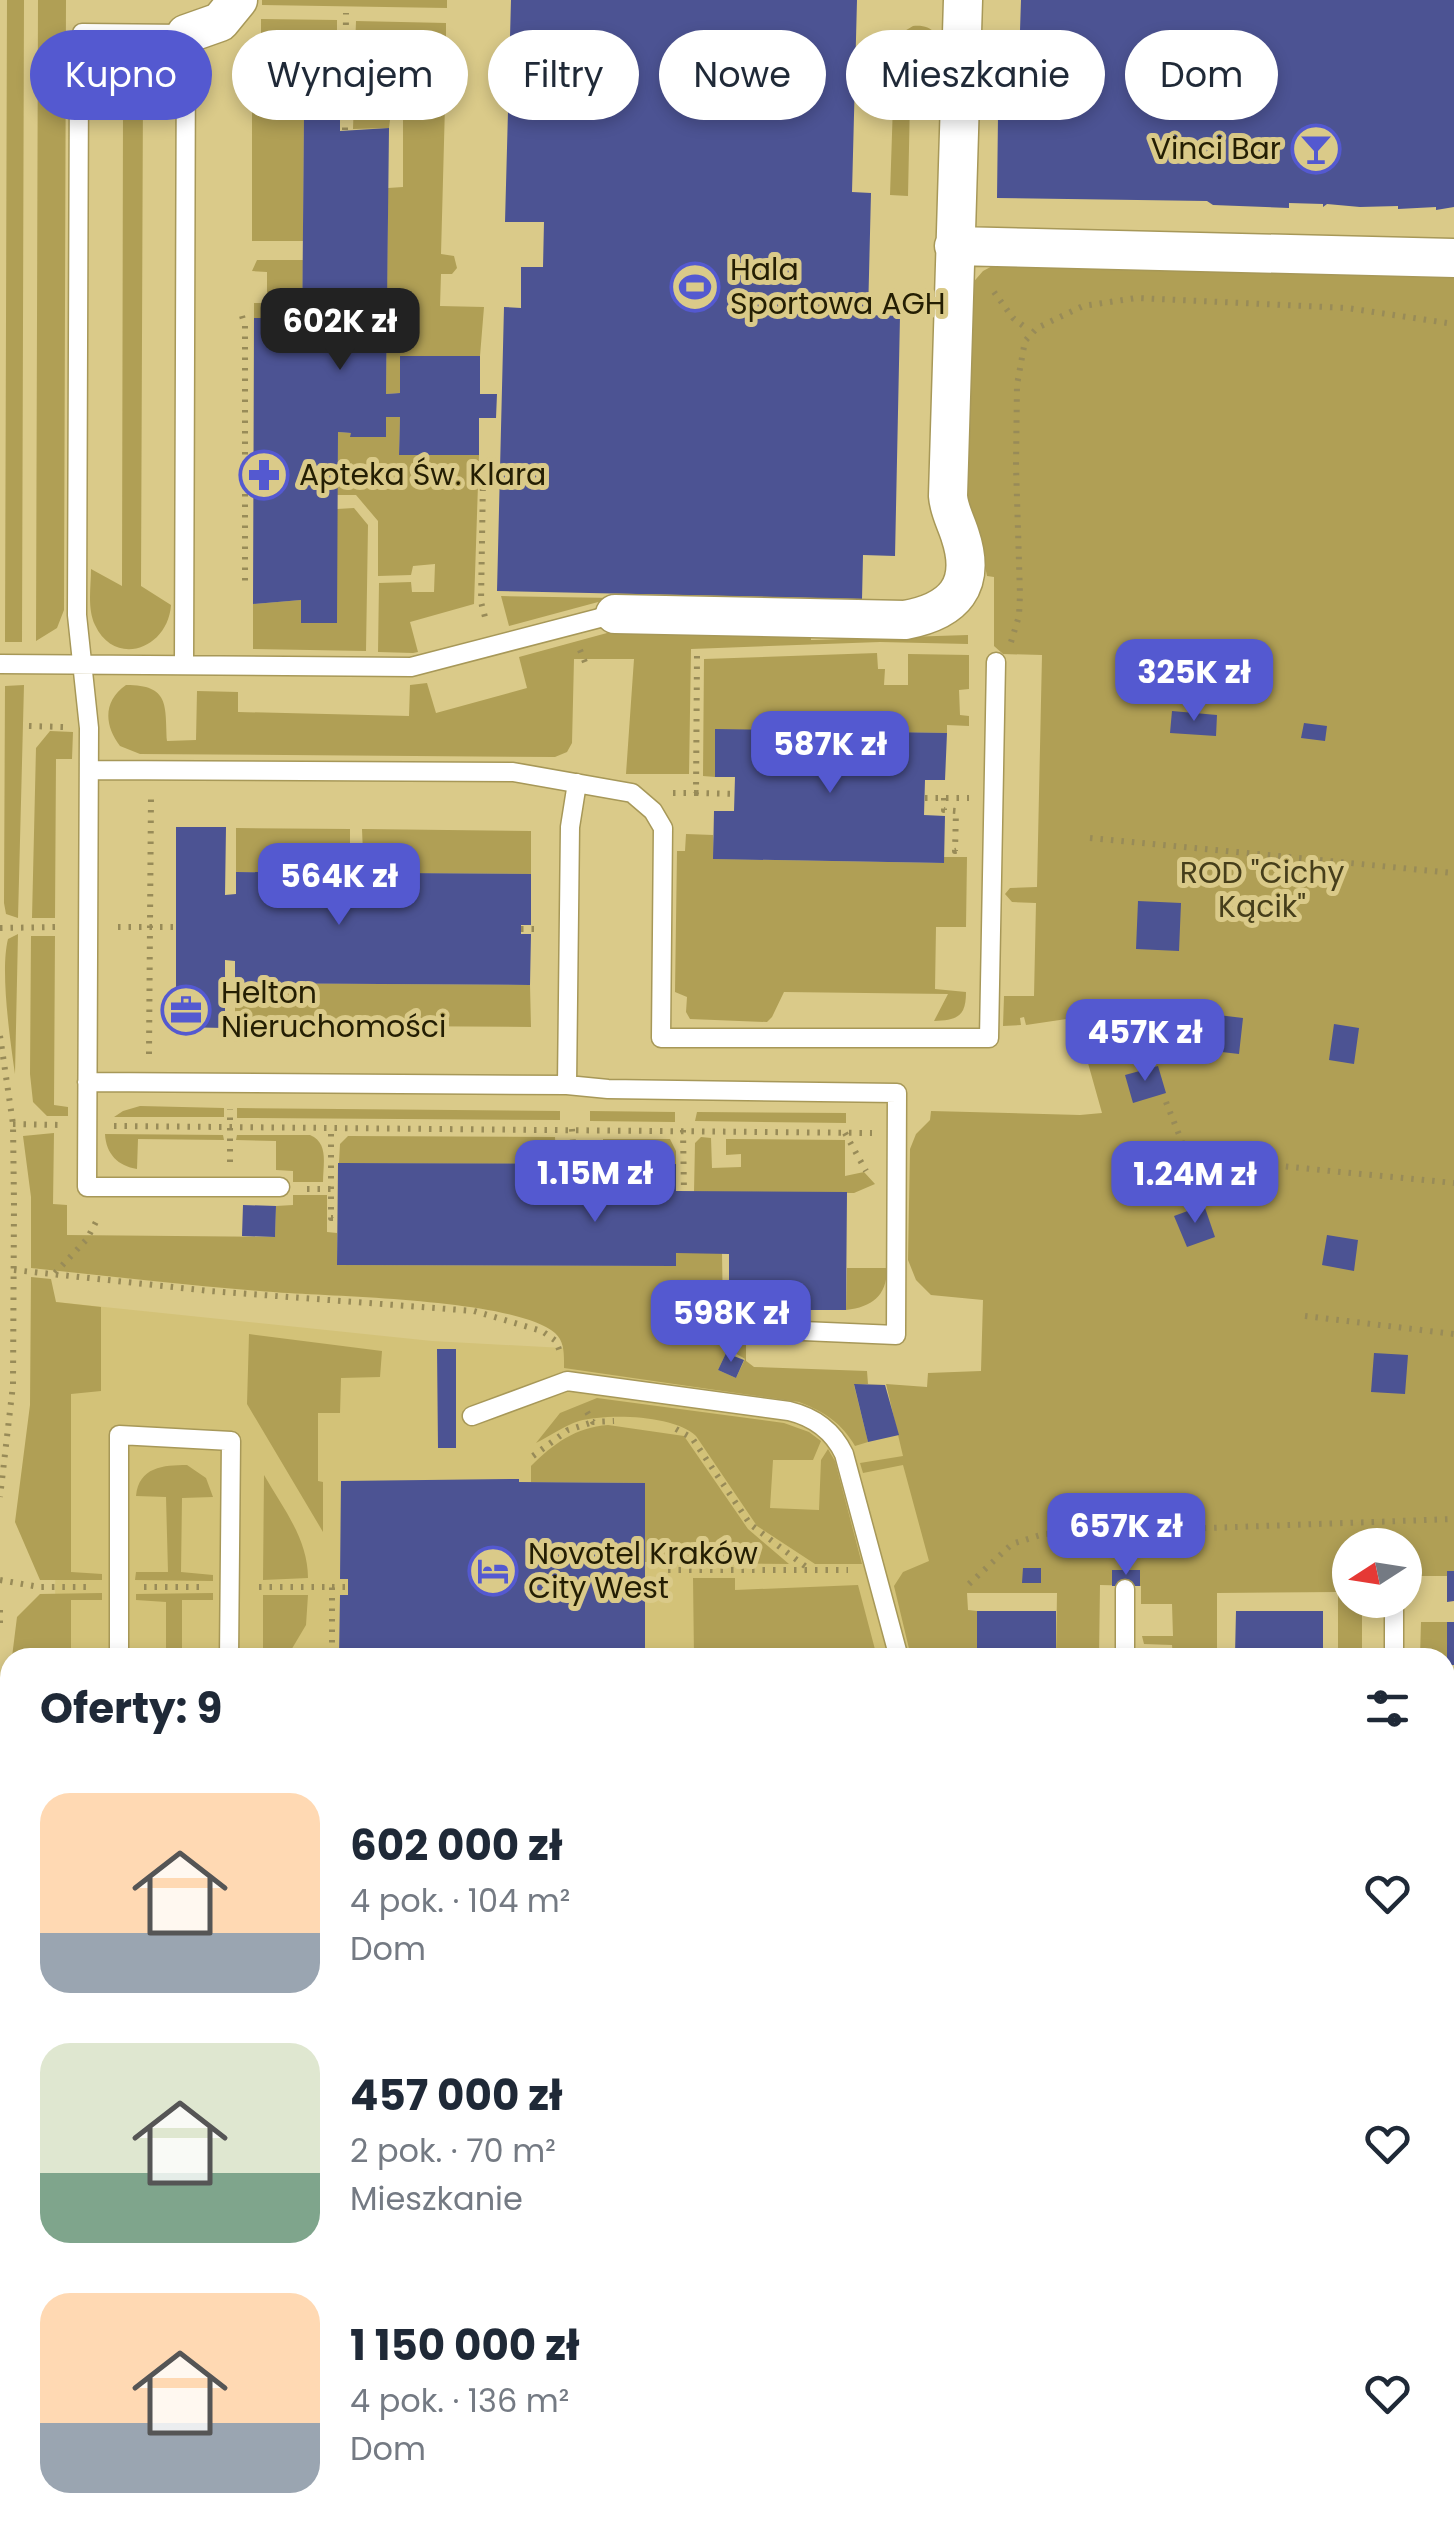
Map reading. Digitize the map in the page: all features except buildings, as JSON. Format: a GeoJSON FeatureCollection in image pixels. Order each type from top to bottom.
{"type":"FeatureCollection","features":[{"type":"Feature","properties":{"kind":"street"},"geometry":{"type":"LineString","coordinates":[[197,30],[220,22],[238,0]]}},
{"type":"Feature","properties":{"kind":"street"},"geometry":{"type":"LineString","coordinates":[[615,614],[906,620],[940,610],[956,598],[964,580],[965,562],[963,543],[949,504],[963,0]]}},
{"type":"Feature","properties":{"kind":"street"},"geometry":{"type":"LineString","coordinates":[[954,246],[1454,258]]}},
{"type":"Feature","properties":{"kind":"lane"},"geometry":{"type":"LineString","coordinates":[[79,120],[77,616],[84,664],[89,770],[86,1187],[280,1187]]}},
{"type":"Feature","properties":{"kind":"lane"},"geometry":{"type":"LineString","coordinates":[[184,666],[186,120]]}},
{"type":"Feature","properties":{"kind":"lane"},"geometry":{"type":"LineString","coordinates":[[0,664],[411,667],[615,614]]}},
{"type":"Feature","properties":{"kind":"lane"},"geometry":{"type":"LineString","coordinates":[[89,770],[512,772],[632,794],[653,811],[662,828],[661,1038],[989,1038],[996,662]]}},
{"type":"Feature","properties":{"kind":"lane"},"geometry":{"type":"LineString","coordinates":[[567,1085],[569,842],[576,783]]}},
{"type":"Feature","properties":{"kind":"lane"},"geometry":{"type":"LineString","coordinates":[[87,1082],[567,1085],[897,1093],[896,1334],[758,1328]]}},
{"type":"Feature","properties":{"kind":"lane"},"geometry":{"type":"LineString","coordinates":[[472,1416],[567,1381],[803,1414],[822,1426],[844,1454],[897,1648]]}},
{"type":"Feature","properties":{"kind":"lane"},"geometry":{"type":"LineString","coordinates":[[119,1648],[120,1434],[230,1442],[229,1648]]}},
{"type":"Feature","properties":{"kind":"lane"},"geometry":{"type":"LineString","coordinates":[[1125,1589],[1125,1648]]}},
{"type":"Feature","properties":{"kind":"lane"},"geometry":{"type":"LineString","coordinates":[[1394,1618],[1394,1648]]}},
{"type":"Feature","properties":{"kind":"path"},"geometry":{"type":"LineString","coordinates":[[345,130],[346,13]]}},
{"type":"Feature","properties":{"kind":"path"},"geometry":{"type":"LineString","coordinates":[[996,662],[1010,646],[1019,616],[1018,385],[1025,341],[1037,328],[1083,306],[1136,298],[1347,308],[1454,324]]}},
{"type":"Feature","properties":{"kind":"path"},"geometry":{"type":"LineString","coordinates":[[242,316],[250,404],[245,585]]}},
{"type":"Feature","properties":{"kind":"path"},"geometry":{"type":"LineString","coordinates":[[483,478],[481,602],[492,647]]}},
{"type":"Feature","properties":{"kind":"path"},"geometry":{"type":"LineString","coordinates":[[696,794],[696,655],[712,654]]}},
{"type":"Feature","properties":{"kind":"path"},"geometry":{"type":"LineString","coordinates":[[632,794],[734,794]]}},
{"type":"Feature","properties":{"kind":"path"},"geometry":{"type":"LineString","coordinates":[[925,798],[944,798],[964,798],[963,851],[955,851],[956,810],[944,810],[944,798]]}},
{"type":"Feature","properties":{"kind":"path"},"geometry":{"type":"LineString","coordinates":[[149,1045],[150,809]]}},
{"type":"Feature","properties":{"kind":"path"},"geometry":{"type":"LineString","coordinates":[[1090,838],[1454,873]]}},
{"type":"Feature","properties":{"kind":"path"},"geometry":{"type":"LineString","coordinates":[[0,928],[71,927]]}},
{"type":"Feature","properties":{"kind":"path"},"geometry":{"type":"LineString","coordinates":[[114,927],[176,927]]}},
{"type":"Feature","properties":{"kind":"path"},"geometry":{"type":"LineString","coordinates":[[521,929],[538,929]]}},
{"type":"Feature","properties":{"kind":"path"},"geometry":{"type":"LineString","coordinates":[[0,1036],[13,1124],[14,1270],[13,1385],[0,1496]]}},
{"type":"Feature","properties":{"kind":"path"},"geometry":{"type":"LineString","coordinates":[[1166,1102],[1188,1157],[1454,1183]]}},
{"type":"Feature","properties":{"kind":"path"},"geometry":{"type":"LineString","coordinates":[[230,1108],[230,1126]]}},
{"type":"Feature","properties":{"kind":"path"},"geometry":{"type":"LineString","coordinates":[[13,1124],[898,1134]]}},
{"type":"Feature","properties":{"kind":"path"},"geometry":{"type":"LineString","coordinates":[[332,1127],[331,1218],[337,1218]]}},
{"type":"Feature","properties":{"kind":"path"},"geometry":{"type":"LineString","coordinates":[[572,1129],[573,1143]]}},
{"type":"Feature","properties":{"kind":"path"},"geometry":{"type":"LineString","coordinates":[[683,1130],[684,1192]]}},
{"type":"Feature","properties":{"kind":"path"},"geometry":{"type":"LineString","coordinates":[[54,1274],[90,1235],[110,1186]]}},
{"type":"Feature","properties":{"kind":"path"},"geometry":{"type":"LineString","coordinates":[[280,1187],[331,1189]]}},
{"type":"Feature","properties":{"kind":"path"},"geometry":{"type":"LineString","coordinates":[[14,1270],[226,1292],[474,1311],[542,1331],[560,1347]]}},
{"type":"Feature","properties":{"kind":"path"},"geometry":{"type":"LineString","coordinates":[[1305,1316],[1454,1334]]}},
{"type":"Feature","properties":{"kind":"path"},"geometry":{"type":"LineString","coordinates":[[567,1381],[593,1422]]}},
{"type":"Feature","properties":{"kind":"path"},"geometry":{"type":"LineString","coordinates":[[533,1456],[568,1430],[593,1422],[622,1422]]}},
{"type":"Feature","properties":{"kind":"path"},"geometry":{"type":"LineString","coordinates":[[659,1426],[689,1435],[750,1524],[810,1570]]}},
{"type":"Feature","properties":{"kind":"path"},"geometry":{"type":"LineString","coordinates":[[969,1584],[1012,1544],[1044,1534],[1454,1519]]}},
{"type":"Feature","properties":{"kind":"path"},"geometry":{"type":"LineString","coordinates":[[668,1570],[859,1570]]}},
{"type":"Feature","properties":{"kind":"path"},"geometry":{"type":"LineString","coordinates":[[272,1587],[348,1587]]}},
{"type":"Feature","properties":{"kind":"path"},"geometry":{"type":"LineString","coordinates":[[332,1587],[332,1648]]}},
{"type":"Feature","properties":{"kind":"path"},"geometry":{"type":"LineString","coordinates":[[0,1610],[0,1631]]}},
{"type":"Feature","properties":{"kind":"shaded area"},"geometry":{"type":"Polygon","coordinates":[[[56,1302],[432,1341],[583,1349],[716,1342],[741,1356],[764,1376],[885,1385],[944,1581],[946,1648],[55,1648],[56,1302]]]}},
{"type":"Feature","properties":{"kind":"green space"},"geometry":{"type":"Polygon","coordinates":[[[7,0],[24,0],[22,642],[5,642],[7,0]]]}},
{"type":"Feature","properties":{"kind":"green space"},"geometry":{"type":"Polygon","coordinates":[[[38,0],[66,0],[66,30],[38,30],[38,0]]]}},
{"type":"Feature","properties":{"kind":"green space"},"geometry":{"type":"Polygon","coordinates":[[[262,0],[447,0],[447,8],[262,5],[262,0]]]}},
{"type":"Feature","properties":{"kind":"green space"},"geometry":{"type":"Polygon","coordinates":[[[261,19],[337,20],[337,30],[261,30],[261,19]]]}},
{"type":"Feature","properties":{"kind":"green space"},"geometry":{"type":"Polygon","coordinates":[[[356,21],[446,23],[446,30],[356,30],[356,21]]]}},
{"type":"Feature","properties":{"kind":"green space"},"geometry":{"type":"Polygon","coordinates":[[[913,26],[930,30],[906,30],[913,26]]]}},
{"type":"Feature","properties":{"kind":"green space"},"geometry":{"type":"Polygon","coordinates":[[[38,120],[66,120],[64,610],[57,628],[36,641],[38,120]]]}},
{"type":"Feature","properties":{"kind":"green space"},"geometry":{"type":"Polygon","coordinates":[[[123,120],[143,120],[141,586],[171,605],[161,633],[139,648],[115,646],[104,638],[93,618],[91,569],[122,586],[123,120]]]}},
{"type":"Feature","properties":{"kind":"green space"},"geometry":{"type":"Polygon","coordinates":[[[252,120],[304,120],[303,241],[252,241],[252,120]]]}},
{"type":"Feature","properties":{"kind":"green space"},"geometry":{"type":"Polygon","coordinates":[[[353,120],[390,120],[389,128],[353,129],[353,120]]]}},
{"type":"Feature","properties":{"kind":"green space"},"geometry":{"type":"Polygon","coordinates":[[[403,120],[445,120],[441,254],[454,256],[457,268],[452,274],[441,274],[440,306],[484,307],[480,356],[400,356],[400,393],[386,394],[388,188],[403,187],[403,120]]]}},
{"type":"Feature","properties":{"kind":"green space"},"geometry":{"type":"Polygon","coordinates":[[[892,120],[910,120],[908,196],[890,195],[892,120]]]}},
{"type":"Feature","properties":{"kind":"green space"},"geometry":{"type":"Polygon","coordinates":[[[257,260],[303,260],[302,341],[290,341],[290,318],[254,318],[254,303],[267,303],[267,272],[252,271],[257,260]]]}},
{"type":"Feature","properties":{"kind":"green space","name":"ROD \"Cichy Kącik\""},"geometry":{"type":"Polygon","coordinates":[[[996,264],[1454,274],[1454,1571],[1447,1576],[1422,1576],[1422,1528],[1332,1528],[1332,1592],[1217,1593],[1217,1648],[1144,1644],[1142,1636],[1173,1636],[1172,1604],[1141,1604],[1141,1586],[1100,1585],[1099,1648],[1056,1648],[1057,1593],[967,1593],[968,1610],[977,1611],[977,1648],[909,1648],[894,1586],[903,1572],[929,1561],[903,1465],[863,1473],[860,1463],[903,1456],[886,1384],[927,1387],[928,1373],[981,1371],[983,1300],[931,1295],[916,1280],[908,1260],[910,1149],[916,1134],[930,1120],[931,1111],[1102,1113],[1080,1017],[1026,1025],[1024,1017],[1020,1018],[1021,1025],[1003,1026],[1004,996],[1034,996],[1036,903],[1012,902],[1005,894],[1010,888],[1037,887],[1042,655],[1003,654],[994,646],[994,577],[987,576],[979,537],[965,500],[970,286],[983,271],[996,264]]]}},
{"type":"Feature","properties":{"kind":"green space"},"geometry":{"type":"Polygon","coordinates":[[[386,417],[400,417],[399,455],[479,455],[474,604],[410,622],[418,652],[413,653],[378,652],[379,583],[411,582],[412,592],[434,592],[435,564],[413,566],[411,575],[378,576],[378,521],[356,495],[337,495],[338,432],[351,433],[351,437],[385,437],[386,417]]]}},
{"type":"Feature","properties":{"kind":"green space"},"geometry":{"type":"Polygon","coordinates":[[[354,508],[368,525],[366,651],[253,649],[253,604],[301,600],[301,623],[337,623],[337,509],[354,508]]]}},
{"type":"Feature","properties":{"kind":"green space"},"geometry":{"type":"Polygon","coordinates":[[[501,596],[613,598],[509,626],[501,596]]]}},
{"type":"Feature","properties":{"kind":"green space"},"geometry":{"type":"Polygon","coordinates":[[[618,630],[811,634],[811,640],[968,635],[968,644],[880,642],[691,649],[689,774],[626,774],[634,659],[574,659],[572,743],[567,752],[555,757],[140,754],[120,746],[109,722],[113,698],[126,685],[158,693],[165,707],[167,741],[196,740],[197,691],[238,692],[238,712],[409,716],[410,685],[427,683],[436,713],[527,688],[519,657],[618,630]]]}},
{"type":"Feature","properties":{"kind":"green space"},"geometry":{"type":"Polygon","coordinates":[[[877,653],[878,669],[885,669],[884,685],[908,685],[908,654],[969,655],[969,689],[959,690],[960,715],[969,716],[969,726],[947,725],[947,733],[715,730],[715,777],[703,776],[704,659],[877,653]]]}},
{"type":"Feature","properties":{"kind":"green space"},"geometry":{"type":"Polygon","coordinates":[[[24,685],[18,918],[6,914],[4,903],[5,686],[24,685]]]}},
{"type":"Feature","properties":{"kind":"green space"},"geometry":{"type":"Polygon","coordinates":[[[50,731],[73,732],[72,759],[56,759],[55,918],[32,918],[36,748],[50,731]]]}},
{"type":"Feature","properties":{"kind":"green space"},"geometry":{"type":"Polygon","coordinates":[[[236,828],[350,829],[350,856],[329,856],[329,873],[236,872],[236,828]]]}},
{"type":"Feature","properties":{"kind":"green space"},"geometry":{"type":"Polygon","coordinates":[[[362,829],[531,831],[531,874],[370,873],[370,855],[363,854],[362,829]]]}},
{"type":"Feature","properties":{"kind":"green space"},"geometry":{"type":"Polygon","coordinates":[[[686,834],[713,835],[714,859],[943,863],[944,857],[967,857],[966,927],[936,927],[935,989],[966,992],[962,1012],[949,1020],[934,1021],[948,994],[784,992],[767,1022],[690,1019],[686,1012],[687,997],[675,992],[677,851],[685,851],[686,834]]]}},
{"type":"Feature","properties":{"kind":"green space"},"geometry":{"type":"Polygon","coordinates":[[[18,934],[15,1074],[5,969],[8,939],[18,934]]]}},
{"type":"Feature","properties":{"kind":"green space"},"geometry":{"type":"Polygon","coordinates":[[[31,936],[55,936],[54,1105],[68,1107],[68,1116],[47,1116],[33,1102],[31,936]]]}},
{"type":"Feature","properties":{"kind":"green space"},"geometry":{"type":"Polygon","coordinates":[[[235,983],[530,985],[531,1027],[235,1025],[235,983]]]}},
{"type":"Feature","properties":{"kind":"green space"},"geometry":{"type":"Polygon","coordinates":[[[140,1106],[224,1108],[224,1117],[114,1117],[140,1106]]]}},
{"type":"Feature","properties":{"kind":"green space"},"geometry":{"type":"Polygon","coordinates":[[[237,1108],[560,1111],[560,1120],[237,1118],[237,1108]]]}},
{"type":"Feature","properties":{"kind":"green space"},"geometry":{"type":"Polygon","coordinates":[[[590,1111],[675,1112],[675,1122],[590,1121],[590,1111]]]}},
{"type":"Feature","properties":{"kind":"green space"},"geometry":{"type":"Polygon","coordinates":[[[697,1112],[846,1113],[846,1123],[695,1121],[697,1112]]]}},
{"type":"Feature","properties":{"kind":"green space"},"geometry":{"type":"Polygon","coordinates":[[[54,1133],[53,1204],[67,1205],[67,1235],[275,1237],[276,1206],[293,1205],[293,1195],[327,1195],[327,1232],[337,1233],[337,1265],[675,1266],[676,1253],[722,1253],[723,1316],[746,1316],[746,1361],[754,1367],[867,1371],[868,1384],[854,1385],[868,1442],[855,1446],[831,1419],[799,1402],[564,1368],[562,1345],[555,1333],[532,1321],[499,1312],[459,1305],[231,1289],[31,1268],[31,1197],[23,1136],[54,1133]],[[718,1343],[726,1353],[718,1370],[736,1378],[745,1359],[718,1343]]]}},
{"type":"Feature","properties":{"kind":"green space"},"geometry":{"type":"Polygon","coordinates":[[[105,1134],[223,1135],[224,1140],[138,1139],[137,1169],[114,1158],[105,1134]]]}},
{"type":"Feature","properties":{"kind":"green space"},"geometry":{"type":"Polygon","coordinates":[[[237,1135],[310,1135],[322,1149],[323,1182],[293,1182],[293,1171],[276,1170],[276,1141],[236,1140],[237,1135]]]}},
{"type":"Feature","properties":{"kind":"green space"},"geometry":{"type":"Polygon","coordinates":[[[348,1136],[555,1137],[556,1164],[339,1163],[340,1144],[348,1136]]]}},
{"type":"Feature","properties":{"kind":"green space"},"geometry":{"type":"Polygon","coordinates":[[[701,1137],[711,1138],[712,1168],[741,1167],[741,1154],[726,1155],[726,1139],[845,1140],[845,1176],[864,1172],[875,1184],[854,1193],[694,1192],[695,1143],[701,1137]]]}},
{"type":"Feature","properties":{"kind":"green space"},"geometry":{"type":"Polygon","coordinates":[[[603,1139],[670,1139],[676,1151],[676,1164],[604,1164],[603,1139]]]}},
{"type":"Feature","properties":{"kind":"green space"},"geometry":{"type":"Polygon","coordinates":[[[847,1268],[887,1268],[884,1286],[871,1303],[846,1310],[847,1268]]]}},
{"type":"Feature","properties":{"kind":"green space"},"geometry":{"type":"Polygon","coordinates":[[[31,1277],[51,1279],[56,1302],[101,1307],[101,1391],[71,1394],[71,1572],[102,1574],[102,1580],[40,1580],[15,1522],[30,1405],[31,1277]]]}},
{"type":"Feature","properties":{"kind":"green space"},"geometry":{"type":"Polygon","coordinates":[[[249,1334],[382,1351],[380,1377],[341,1378],[340,1413],[318,1413],[323,1532],[247,1404],[249,1334]]]}},
{"type":"Feature","properties":{"kind":"green space"},"geometry":{"type":"Polygon","coordinates":[[[597,1398],[784,1423],[809,1432],[821,1441],[813,1460],[773,1460],[770,1508],[819,1510],[821,1460],[828,1449],[835,1461],[862,1564],[815,1564],[757,1526],[696,1436],[673,1424],[640,1418],[591,1418],[536,1443],[560,1413],[597,1398]]]}},
{"type":"Feature","properties":{"kind":"green space"},"geometry":{"type":"Polygon","coordinates":[[[608,1425],[684,1436],[748,1529],[789,1564],[645,1562],[645,1483],[531,1482],[531,1466],[557,1444],[575,1433],[608,1425]]]}},
{"type":"Feature","properties":{"kind":"green space"},"geometry":{"type":"Polygon","coordinates":[[[187,1465],[206,1478],[213,1497],[182,1498],[181,1572],[213,1575],[213,1581],[135,1580],[136,1572],[168,1572],[166,1497],[136,1496],[138,1486],[154,1470],[187,1465]]]}},
{"type":"Feature","properties":{"kind":"green space"},"geometry":{"type":"Polygon","coordinates":[[[264,1475],[299,1537],[308,1578],[263,1580],[264,1475]]]}},
{"type":"Feature","properties":{"kind":"green space"},"geometry":{"type":"Polygon","coordinates":[[[693,1578],[735,1578],[735,1590],[858,1585],[875,1648],[694,1648],[693,1578]]]}},
{"type":"Feature","properties":{"kind":"green space"},"geometry":{"type":"Polygon","coordinates":[[[102,1593],[102,1600],[71,1600],[71,1648],[13,1648],[17,1617],[40,1594],[102,1593]]]}},
{"type":"Feature","properties":{"kind":"green space"},"geometry":{"type":"Polygon","coordinates":[[[213,1593],[213,1600],[182,1600],[182,1648],[166,1648],[166,1602],[136,1600],[136,1594],[213,1593]]]}},
{"type":"Feature","properties":{"kind":"green space"},"geometry":{"type":"Polygon","coordinates":[[[263,1595],[308,1595],[306,1625],[292,1648],[263,1648],[263,1595]]]}},
{"type":"Feature","properties":{"kind":"green space"},"geometry":{"type":"Polygon","coordinates":[[[1338,1618],[1362,1618],[1362,1648],[1338,1648],[1338,1618]]]}},
{"type":"Feature","properties":{"kind":"green space"},"geometry":{"type":"Polygon","coordinates":[[[1421,1622],[1447,1622],[1447,1648],[1420,1648],[1421,1622]]]}},
{"type":"Feature","properties":{"kind":"place","name":"Vinci Bar"},"geometry":{"type":"Point","coordinates":[1316,149]}},
{"type":"Feature","properties":{"kind":"place","name":"Hala Sportowa AGH"},"geometry":{"type":"Point","coordinates":[695,287]}},
{"type":"Feature","properties":{"kind":"place","name":"Apteka Św. Klara"},"geometry":{"type":"Point","coordinates":[264,475]}},
{"type":"Feature","properties":{"kind":"place","name":"Helton Nieruchomości"},"geometry":{"type":"Point","coordinates":[186,1010]}},
{"type":"Feature","properties":{"kind":"place","name":"Novotel Kraków City West"},"geometry":{"type":"Point","coordinates":[493,1571]}}]}
